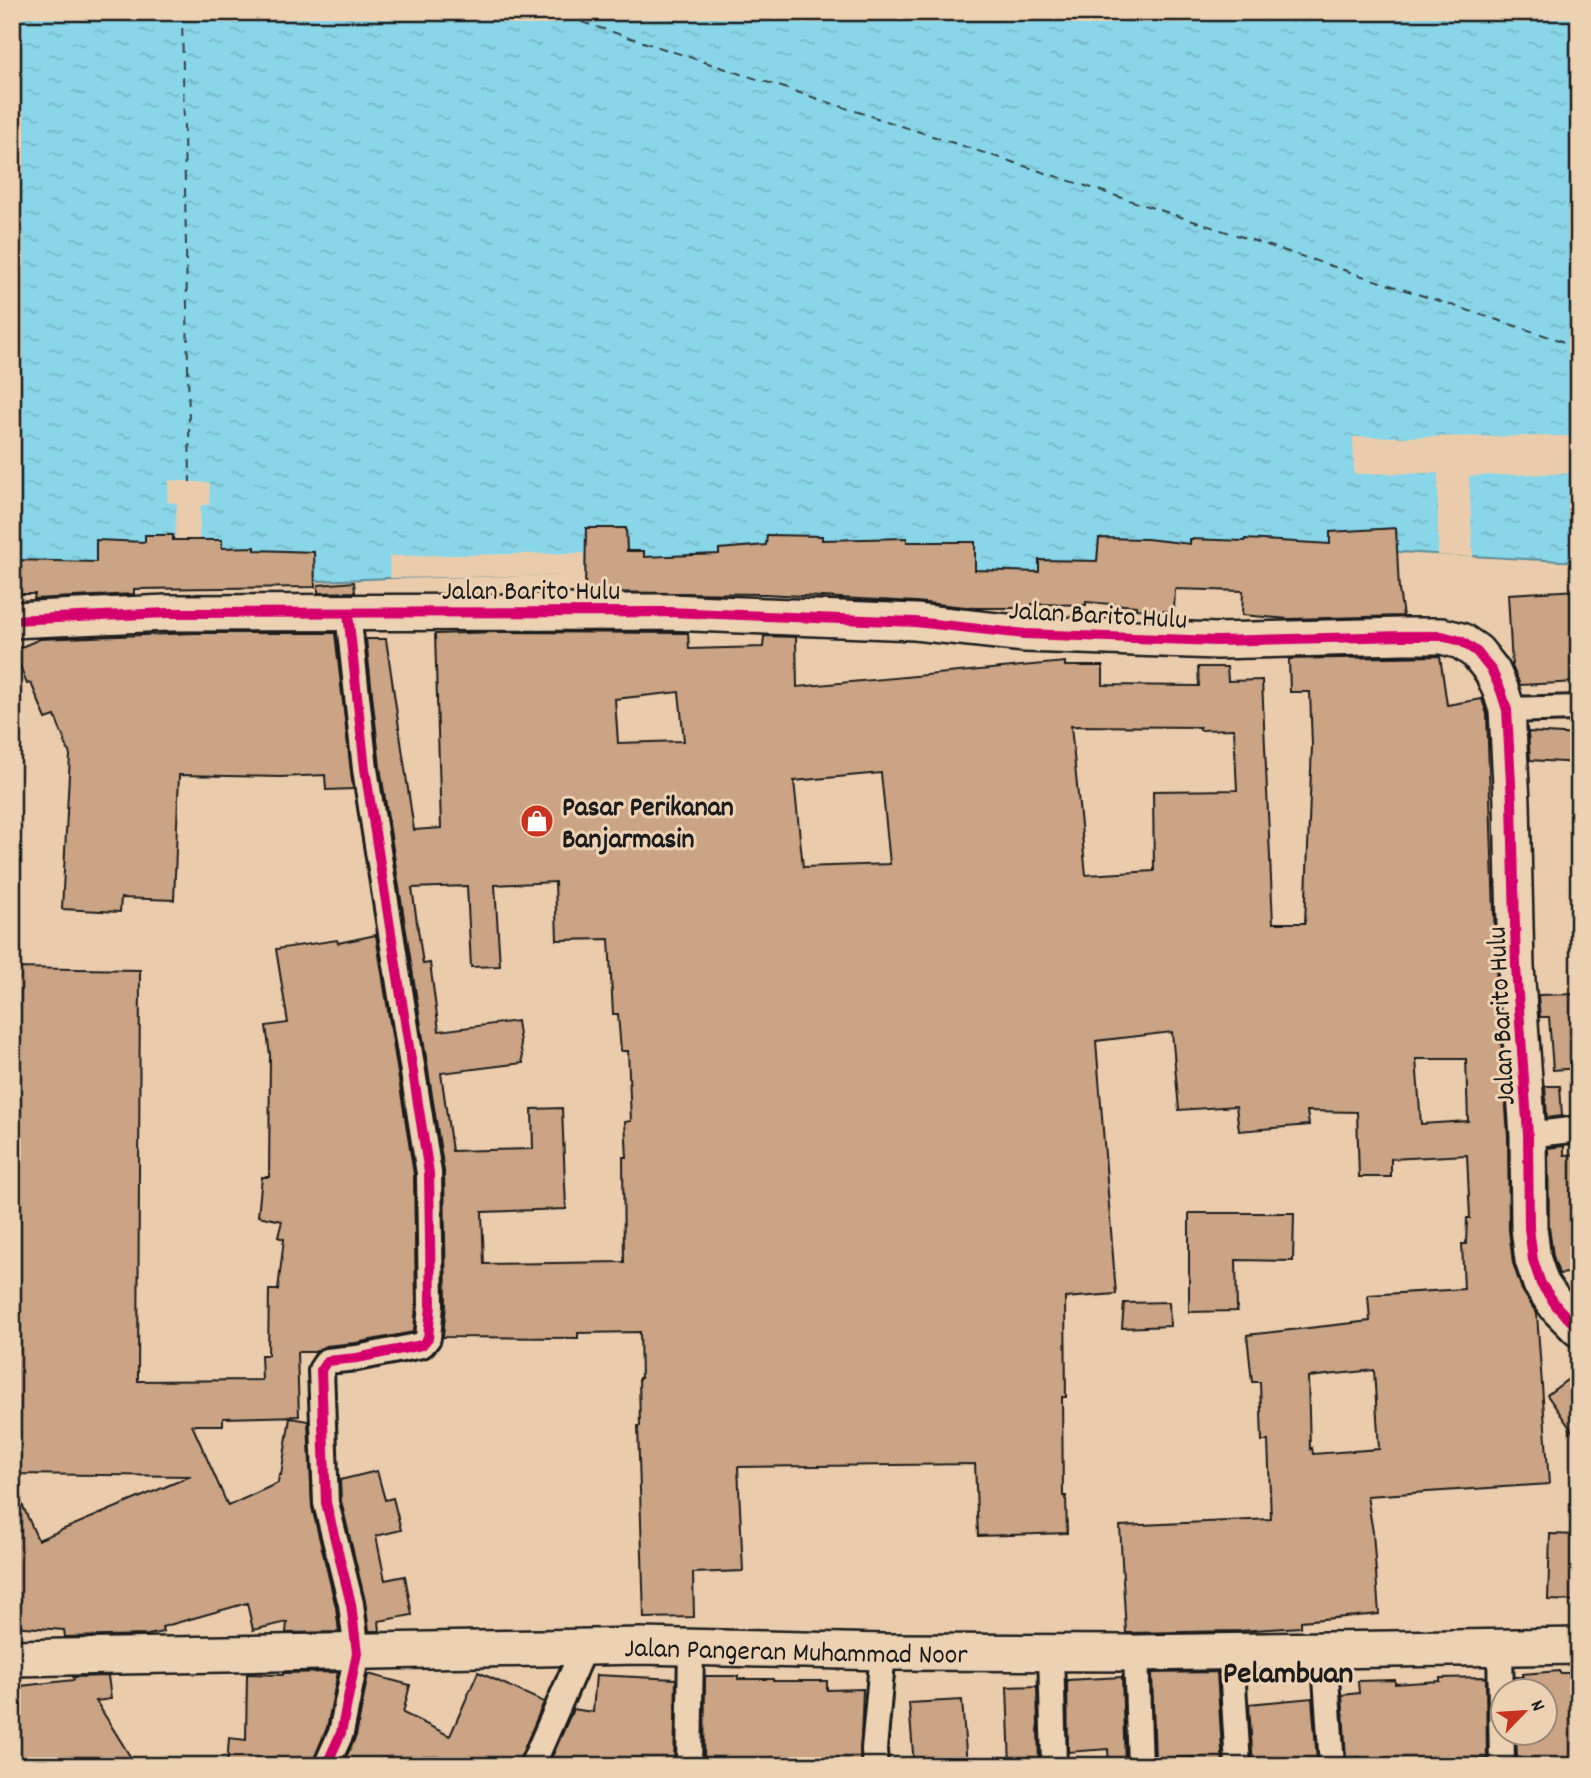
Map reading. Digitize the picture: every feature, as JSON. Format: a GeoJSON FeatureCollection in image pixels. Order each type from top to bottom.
{"type":"FeatureCollection","features":[{"type":"Feature","properties":{"kind":"street"},"geometry":{"type":"LineString","coordinates":[[326,1766],[341,1733],[357,1653],[351,1604],[327,1503],[321,1370],[327,1361],[334,1359],[357,1358],[422,1345],[428,1338],[431,1305],[429,1173],[365,769],[348,612]]}},
{"type":"Feature","properties":{"kind":"street","name":"Jalan Barito Hulu"},"geometry":{"type":"LineString","coordinates":[[12,620],[167,613],[669,612],[915,622],[1025,634],[1217,641],[1442,636],[1461,641],[1477,652],[1492,671],[1507,710],[1516,967],[1528,1135],[1529,1228],[1533,1260],[1541,1284],[1558,1308],[1579,1329]]}},
{"type":"Feature","properties":{"kind":"street"},"geometry":{"type":"LineString","coordinates":[[1507,710],[1579,708]]}},
{"type":"Feature","properties":{"kind":"street"},"geometry":{"type":"LineString","coordinates":[[1528,1135],[1579,1129]]}},
{"type":"Feature","properties":{"kind":"street","name":"Jalan Pangeran Muhammad Noor"},"geometry":{"type":"LineString","coordinates":[[12,1658],[584,1647],[1136,1653],[1579,1646]]}},
{"type":"Feature","properties":{"kind":"street"},"geometry":{"type":"LineString","coordinates":[[532,1766],[584,1647]]}},
{"type":"Feature","properties":{"kind":"street"},"geometry":{"type":"LineString","coordinates":[[689,1766],[691,1647]]}},
{"type":"Feature","properties":{"kind":"street"},"geometry":{"type":"LineString","coordinates":[[1500,1647],[1502,1766]]}},
{"type":"Feature","properties":{"kind":"street"},"geometry":{"type":"LineString","coordinates":[[1324,1648],[1332,1766]]}},
{"type":"Feature","properties":{"kind":"street"},"geometry":{"type":"LineString","coordinates":[[1231,1651],[1238,1766]]}},
{"type":"Feature","properties":{"kind":"street"},"geometry":{"type":"LineString","coordinates":[[875,1766],[874,1749],[883,1652]]}},
{"type":"Feature","properties":{"kind":"street"},"geometry":{"type":"LineString","coordinates":[[1051,1653],[1054,1766]]}},
{"type":"Feature","properties":{"kind":"street"},"geometry":{"type":"LineString","coordinates":[[1136,1653],[1140,1766]]}},
{"type":"Feature","properties":{"kind":"water"},"geometry":{"type":"Polygon","coordinates":[[[12,12],[1579,12],[1579,562],[1345,549],[979,576],[695,571],[390,578],[196,586],[12,588],[12,12]]]}},
{"type":"Feature","properties":{"kind":"pier"},"geometry":{"type":"Polygon","coordinates":[[[1579,436],[1579,473],[1469,476],[1473,557],[1438,555],[1438,473],[1354,474],[1353,437],[1579,436]]]}},
{"type":"Feature","properties":{"kind":"pier"},"geometry":{"type":"Polygon","coordinates":[[[169,480],[210,483],[209,505],[201,505],[196,586],[172,585],[177,503],[167,502],[169,480]]]}},
{"type":"Feature","properties":{"kind":"pier"},"geometry":{"type":"Polygon","coordinates":[[[584,553],[584,575],[390,578],[389,556],[584,553]]]}},
{"type":"Feature","properties":{"kind":"building"},"geometry":{"type":"Polygon","coordinates":[[[586,528],[626,528],[627,551],[644,551],[644,557],[719,554],[719,549],[766,545],[767,535],[822,536],[822,540],[907,538],[907,542],[975,542],[975,570],[1039,572],[1039,560],[1097,561],[1099,538],[1147,539],[1190,544],[1190,539],[1245,539],[1330,544],[1330,532],[1396,528],[1403,616],[1289,619],[1242,615],[1243,591],[1175,589],[1174,612],[1086,602],[1086,605],[1032,604],[1032,608],[976,608],[765,594],[585,592],[586,528]]]}},
{"type":"Feature","properties":{"kind":"building"},"geometry":{"type":"Polygon","coordinates":[[[145,535],[173,535],[173,540],[222,540],[222,548],[255,547],[255,550],[314,552],[315,587],[134,589],[134,594],[34,599],[35,594],[13,594],[14,560],[96,562],[96,540],[145,542],[145,535]]]}},
{"type":"Feature","properties":{"kind":"building"},"geometry":{"type":"Polygon","coordinates":[[[354,582],[355,592],[318,593],[318,585],[354,582]]]}},
{"type":"Feature","properties":{"kind":"building"},"geometry":{"type":"Polygon","coordinates":[[[1579,590],[1579,682],[1520,685],[1512,666],[1508,594],[1579,590]]]}},
{"type":"Feature","properties":{"kind":"building"},"geometry":{"type":"Polygon","coordinates":[[[194,633],[335,633],[353,789],[326,790],[325,775],[179,775],[174,900],[121,898],[120,912],[62,909],[70,755],[55,716],[46,719],[31,683],[27,684],[14,650],[40,639],[194,633]]]}},
{"type":"Feature","properties":{"kind":"building"},"geometry":{"type":"Polygon","coordinates":[[[688,633],[689,649],[763,647],[764,636],[796,637],[797,687],[1065,662],[1065,666],[1103,666],[1103,685],[1199,686],[1198,667],[1227,667],[1228,681],[1262,680],[1273,923],[1305,923],[1312,745],[1310,692],[1290,692],[1289,659],[1440,656],[1447,705],[1482,699],[1487,714],[1496,968],[1508,1136],[1509,1230],[1513,1263],[1522,1290],[1537,1314],[1549,1484],[1367,1496],[1373,1532],[1379,1614],[1301,1621],[1301,1627],[1126,1633],[1120,1526],[1271,1519],[1268,1441],[1262,1441],[1260,1382],[1252,1382],[1247,1335],[1370,1321],[1368,1295],[1464,1289],[1462,1244],[1466,1244],[1467,1218],[1470,1218],[1467,1155],[1391,1159],[1391,1177],[1359,1177],[1357,1112],[1307,1111],[1309,1125],[1239,1131],[1236,1106],[1179,1110],[1172,1032],[1096,1041],[1116,1294],[1065,1298],[1066,1397],[1062,1397],[1063,1496],[1066,1496],[1067,1533],[978,1536],[975,1464],[738,1467],[743,1571],[693,1573],[694,1617],[644,1618],[638,1426],[640,1332],[578,1333],[578,1338],[443,1337],[446,1305],[444,1171],[380,767],[366,639],[386,639],[414,830],[441,828],[435,634],[688,633]],[[679,692],[615,699],[618,743],[684,741],[679,692]],[[1071,726],[1086,875],[1154,871],[1153,791],[1237,790],[1234,729],[1071,726]],[[881,773],[794,781],[803,867],[890,864],[881,773]],[[555,882],[495,885],[500,966],[471,967],[467,886],[412,888],[423,964],[430,963],[439,1031],[517,1021],[523,1063],[441,1073],[452,1151],[533,1149],[532,1109],[562,1108],[566,1209],[482,1212],[484,1264],[624,1262],[623,1157],[627,1157],[625,1122],[631,1121],[628,1051],[621,1051],[618,1014],[613,1014],[609,939],[557,940],[555,882]],[[1416,1059],[1421,1124],[1468,1121],[1466,1059],[1416,1059]],[[1374,1370],[1308,1377],[1310,1449],[1312,1448],[1313,1454],[1379,1449],[1374,1370]]]}},
{"type":"Feature","properties":{"kind":"building"},"geometry":{"type":"Polygon","coordinates":[[[1528,732],[1579,735],[1579,763],[1530,760],[1528,732]]]}},
{"type":"Feature","properties":{"kind":"building"},"geometry":{"type":"Polygon","coordinates":[[[376,935],[414,1174],[414,1332],[326,1346],[315,1352],[297,1352],[299,1416],[223,1418],[223,1425],[192,1425],[228,1506],[278,1483],[290,1418],[308,1421],[312,1507],[336,1607],[339,1632],[286,1633],[287,1622],[253,1630],[247,1603],[162,1627],[163,1632],[148,1635],[65,1637],[64,1630],[12,1626],[12,1482],[38,1540],[191,1476],[12,1474],[12,968],[140,970],[138,1381],[262,1380],[261,1355],[268,1355],[269,1290],[278,1290],[284,1239],[278,1237],[282,1221],[258,1216],[262,1177],[269,1177],[270,1055],[266,1026],[288,1023],[276,949],[337,940],[338,943],[376,935]]]}},
{"type":"Feature","properties":{"kind":"building"},"geometry":{"type":"Polygon","coordinates":[[[1579,994],[1579,1068],[1553,1070],[1549,1017],[1540,1017],[1538,995],[1579,994]]]}},
{"type":"Feature","properties":{"kind":"building"},"geometry":{"type":"Polygon","coordinates":[[[1545,1086],[1560,1086],[1562,1116],[1547,1118],[1545,1086]]]}},
{"type":"Feature","properties":{"kind":"building"},"geometry":{"type":"Polygon","coordinates":[[[1564,1146],[1564,1155],[1579,1154],[1579,1272],[1559,1274],[1553,1256],[1549,1227],[1548,1148],[1564,1146]]]}},
{"type":"Feature","properties":{"kind":"building"},"geometry":{"type":"Polygon","coordinates":[[[1189,1213],[1294,1213],[1293,1261],[1236,1260],[1237,1311],[1189,1312],[1189,1213]]]}},
{"type":"Feature","properties":{"kind":"building"},"geometry":{"type":"Polygon","coordinates":[[[1169,1302],[1170,1326],[1122,1328],[1124,1303],[1169,1302]]]}},
{"type":"Feature","properties":{"kind":"building"},"geometry":{"type":"Polygon","coordinates":[[[1579,1371],[1579,1441],[1547,1395],[1579,1371]]]}},
{"type":"Feature","properties":{"kind":"building"},"geometry":{"type":"Polygon","coordinates":[[[377,1471],[385,1500],[393,1498],[401,1530],[376,1536],[385,1580],[405,1576],[412,1615],[379,1621],[380,1631],[369,1631],[365,1601],[341,1501],[340,1480],[377,1471]]]}},
{"type":"Feature","properties":{"kind":"building"},"geometry":{"type":"Polygon","coordinates":[[[1550,1534],[1579,1535],[1579,1601],[1548,1600],[1550,1534]]]}},
{"type":"Feature","properties":{"kind":"building"},"geometry":{"type":"Polygon","coordinates":[[[1559,1671],[1579,1673],[1579,1766],[1523,1766],[1523,1759],[1517,1759],[1517,1746],[1560,1746],[1560,1676],[1523,1674],[1559,1671]]]}},
{"type":"Feature","properties":{"kind":"building"},"geometry":{"type":"Polygon","coordinates":[[[338,1672],[327,1728],[311,1766],[227,1766],[229,1738],[246,1740],[247,1674],[338,1672]]]}},
{"type":"Feature","properties":{"kind":"building"},"geometry":{"type":"Polygon","coordinates":[[[478,1672],[544,1702],[517,1766],[342,1766],[356,1736],[368,1674],[410,1685],[403,1713],[450,1736],[478,1672]]]}},
{"type":"Feature","properties":{"kind":"building"},"geometry":{"type":"Polygon","coordinates":[[[1217,1672],[1223,1766],[1194,1766],[1193,1757],[1155,1760],[1152,1673],[1217,1672]]]}},
{"type":"Feature","properties":{"kind":"building"},"geometry":{"type":"Polygon","coordinates":[[[596,1675],[676,1679],[674,1766],[548,1766],[573,1709],[593,1712],[596,1675]]]}},
{"type":"Feature","properties":{"kind":"building"},"geometry":{"type":"Polygon","coordinates":[[[108,1676],[111,1699],[96,1701],[136,1766],[12,1766],[12,1687],[74,1680],[73,1677],[108,1676]]]}},
{"type":"Feature","properties":{"kind":"building"},"geometry":{"type":"Polygon","coordinates":[[[705,1676],[738,1676],[738,1679],[773,1681],[827,1681],[827,1690],[863,1689],[860,1766],[704,1766],[705,1676]]]}},
{"type":"Feature","properties":{"kind":"building"},"geometry":{"type":"Polygon","coordinates":[[[1122,1677],[1125,1766],[1109,1766],[1108,1749],[1068,1752],[1067,1680],[1122,1677]]]}},
{"type":"Feature","properties":{"kind":"building"},"geometry":{"type":"Polygon","coordinates":[[[1486,1677],[1487,1759],[1453,1759],[1453,1766],[1361,1766],[1360,1757],[1346,1758],[1342,1695],[1359,1693],[1358,1681],[1395,1680],[1395,1684],[1440,1681],[1440,1678],[1486,1677]]]}},
{"type":"Feature","properties":{"kind":"building"},"geometry":{"type":"Polygon","coordinates":[[[1037,1686],[1039,1766],[1010,1766],[1007,1687],[1037,1686]]]}},
{"type":"Feature","properties":{"kind":"building"},"geometry":{"type":"Polygon","coordinates":[[[1312,1698],[1317,1761],[1253,1766],[1249,1704],[1312,1698]]]}},
{"type":"Feature","properties":{"kind":"building"},"geometry":{"type":"Polygon","coordinates":[[[962,1700],[967,1766],[914,1766],[909,1703],[962,1700]]]}},
{"type":"Feature","properties":{"kind":"ferry route"},"geometry":{"type":"LineString","coordinates":[[182,12],[190,482]]}},
{"type":"Feature","properties":{"kind":"ferry route"},"geometry":{"type":"LineString","coordinates":[[551,12],[1559,340],[1579,349]]}},
{"type":"Feature","properties":{"kind":"cycle path"},"geometry":{"type":"LineString","coordinates":[[12,620],[167,613],[669,612],[915,622],[1025,634],[1217,641],[1442,636],[1461,641],[1477,652],[1492,671],[1507,710],[1516,967],[1528,1135],[1529,1228],[1533,1260],[1541,1284],[1558,1308],[1579,1329]]}},
{"type":"Feature","properties":{"kind":"cycle path"},"geometry":{"type":"LineString","coordinates":[[326,1766],[341,1733],[357,1653],[351,1604],[326,1503],[321,1370],[327,1361],[422,1345],[428,1338],[431,1305],[429,1173],[365,769],[348,613]]}},
{"type":"Feature","properties":{"kind":"place","name":"Pasar Perikanan Banjarmasin"},"geometry":{"type":"Point","coordinates":[537,821]}},
{"type":"Feature","properties":{"kind":"district","name":"Pelambuan"},"geometry":{"type":"Point","coordinates":[1288,1671]}}]}
